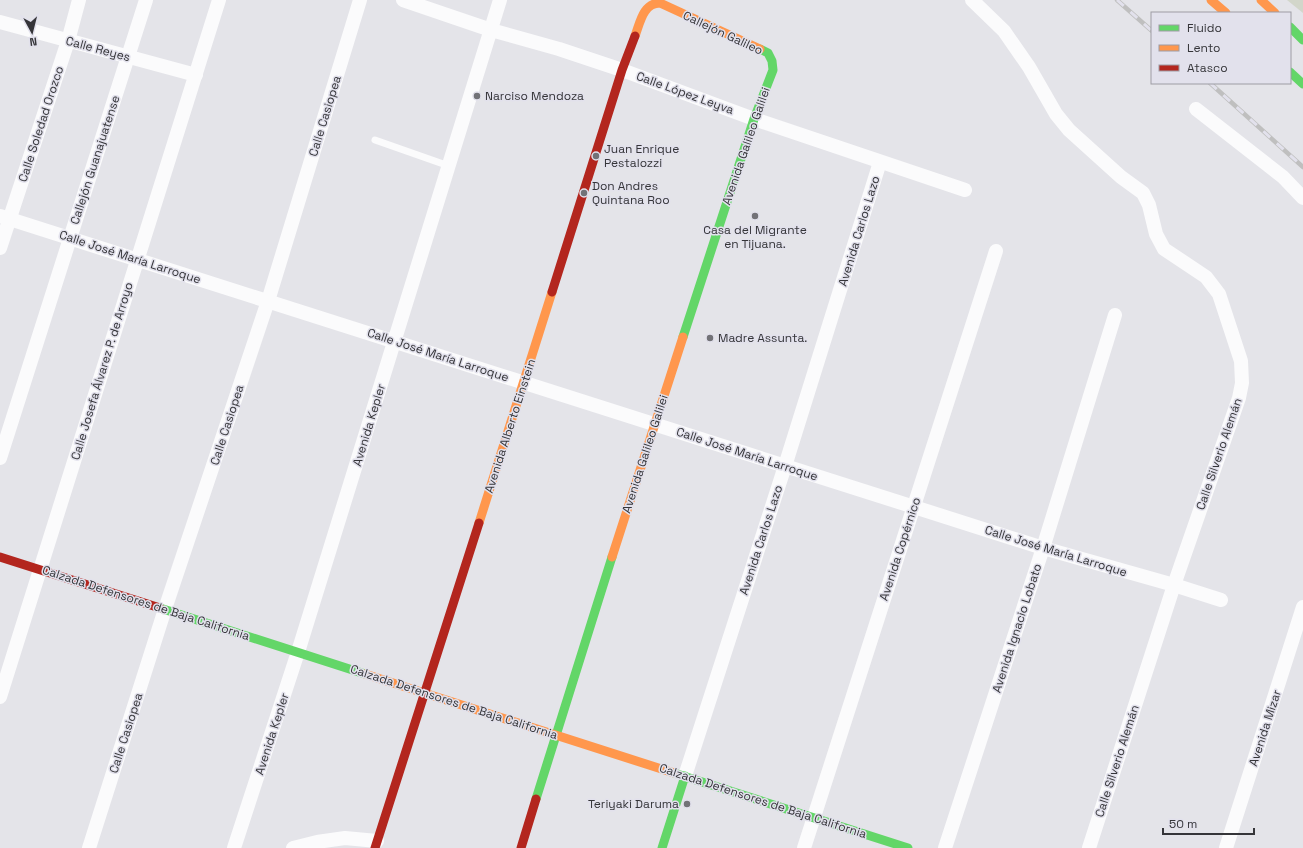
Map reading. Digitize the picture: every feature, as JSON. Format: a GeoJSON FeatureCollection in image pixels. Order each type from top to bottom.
{"type":"FeatureCollection","features":[{"type":"Feature","properties":{"kind":"street","name":"Calle Soledad Orozco"},"geometry":{"type":"LineString","coordinates":[[0,248],[5,217],[68,41],[79,0]]}},
{"type":"Feature","properties":{"kind":"street","name":"Callejón Guanajuatense"},"geometry":{"type":"LineString","coordinates":[[0,458],[146,0]]}},
{"type":"Feature","properties":{"kind":"street","name":"Calle Josefa Álvarez P. de Arroyo"},"geometry":{"type":"LineString","coordinates":[[0,697],[219,0]]}},
{"type":"Feature","properties":{"kind":"street","name":"Calle Casiopea"},"geometry":{"type":"LineString","coordinates":[[89,848],[165,610],[268,301],[360,0]]}},
{"type":"Feature","properties":{"kind":"street","name":"Calle López Leyva"},"geometry":{"type":"LineString","coordinates":[[403,0],[491,30],[559,49],[622,70],[754,119],[965,190]]}},
{"type":"Feature","properties":{"kind":"street","name":"Avenida Kepler"},"geometry":{"type":"LineString","coordinates":[[234,848],[298,652],[500,0]]}},
{"type":"Feature","properties":{"kind":"street","name":"Calle Silverio Alemán"},"geometry":{"type":"LineString","coordinates":[[972,0],[1004,30],[1029,67],[1056,114],[1069,130],[1121,177],[1143,193],[1149,205],[1156,234],[1164,250],[1206,277],[1219,294],[1241,361],[1242,383],[1239,398],[1174,585],[1089,848]]}},
{"type":"Feature","properties":{"kind":"street"},"geometry":{"type":"LineString","coordinates":[[1211,0],[1225,12]]}},
{"type":"Feature","properties":{"kind":"street"},"geometry":{"type":"LineString","coordinates":[[1261,0],[1274,12]]}},
{"type":"Feature","properties":{"kind":"street","name":"Callejón Galileo"},"geometry":{"type":"LineString","coordinates":[[649,7],[655,3],[660,3],[768,53],[772,61]]}},
{"type":"Feature","properties":{"kind":"street","name":"Avenida Alberto Einstein"},"geometry":{"type":"LineString","coordinates":[[376,844],[524,383],[622,70],[644,12],[649,7]]}},
{"type":"Feature","properties":{"kind":"street","name":"Calle Reyes"},"geometry":{"type":"LineString","coordinates":[[0,22],[196,75]]}},
{"type":"Feature","properties":{"kind":"street"},"geometry":{"type":"LineString","coordinates":[[1291,29],[1303,40]]}},
{"type":"Feature","properties":{"kind":"street","name":"Avenida Galileo Galilei"},"geometry":{"type":"LineString","coordinates":[[521,848],[654,424],[754,119],[773,70],[772,61]]}},
{"type":"Feature","properties":{"kind":"street"},"geometry":{"type":"LineString","coordinates":[[1291,73],[1303,84]]}},
{"type":"Feature","properties":{"kind":"street"},"geometry":{"type":"LineString","coordinates":[[1196,109],[1283,177],[1303,198]]}},
{"type":"Feature","properties":{"kind":"street","name":"Avenida Carlos Lazo"},"geometry":{"type":"LineString","coordinates":[[662,848],[785,466],[880,162]]}},
{"type":"Feature","properties":{"kind":"street","name":"Calle José María Larroque"},"geometry":{"type":"LineString","coordinates":[[5,217],[1043,548],[1174,585],[1221,600]]}},
{"type":"Feature","properties":{"kind":"street","name":"Avenida Copérnico"},"geometry":{"type":"LineString","coordinates":[[804,848],[996,251]]}},
{"type":"Feature","properties":{"kind":"street","name":"Avenida Ignacio Lobato"},"geometry":{"type":"LineString","coordinates":[[945,848],[1043,548],[1115,315]]}},
{"type":"Feature","properties":{"kind":"street","name":"Calzada Defensores de Baja California"},"geometry":{"type":"LineString","coordinates":[[0,557],[908,848]]}},
{"type":"Feature","properties":{"kind":"street","name":"Avenida Mizar"},"geometry":{"type":"LineString","coordinates":[[1226,848],[1303,607]]}},
{"type":"Feature","properties":{"kind":"street"},"geometry":{"type":"LineString","coordinates":[[293,848],[317,842],[345,838],[376,844]]}},
{"type":"Feature","properties":{"kind":"lane"},"geometry":{"type":"LineString","coordinates":[[375,140],[449,166]]}},
{"type":"Feature","properties":{"kind":"shaded area"},"geometry":{"type":"Polygon","coordinates":[[[1287,0],[1303,0],[1303,13],[1287,0]]]}},
{"type":"Feature","properties":{"kind":"railway"},"geometry":{"type":"LineString","coordinates":[[1117,0],[1151,30]]}},
{"type":"Feature","properties":{"kind":"railway"},"geometry":{"type":"LineString","coordinates":[[1211,84],[1303,167]]}},
{"type":"Feature","properties":{"kind":"traffic: fast"},"geometry":{"type":"LineString","coordinates":[[1291,28],[1303,40]]}},
{"type":"Feature","properties":{"kind":"traffic: fast"},"geometry":{"type":"LineString","coordinates":[[683,337],[754,119],[773,70],[772,61],[768,53],[760,49]]}},
{"type":"Feature","properties":{"kind":"traffic: fast"},"geometry":{"type":"LineString","coordinates":[[1291,73],[1303,84]]}},
{"type":"Feature","properties":{"kind":"traffic: fast"},"geometry":{"type":"LineString","coordinates":[[536,799],[612,557]]}},
{"type":"Feature","properties":{"kind":"traffic: fast"},"geometry":{"type":"LineString","coordinates":[[160,608],[365,674]]}},
{"type":"Feature","properties":{"kind":"traffic: fast"},"geometry":{"type":"LineString","coordinates":[[674,773],[908,848]]}},
{"type":"Feature","properties":{"kind":"traffic: fast"},"geometry":{"type":"LineString","coordinates":[[662,848],[685,776]]}},
{"type":"Feature","properties":{"kind":"traffic: slow"},"geometry":{"type":"LineString","coordinates":[[1211,0],[1225,12]]}},
{"type":"Feature","properties":{"kind":"traffic: slow"},"geometry":{"type":"LineString","coordinates":[[1261,0],[1274,12]]}},
{"type":"Feature","properties":{"kind":"traffic: slow"},"geometry":{"type":"LineString","coordinates":[[635,36],[646,10],[650,6],[660,3],[760,49]]}},
{"type":"Feature","properties":{"kind":"traffic: slow"},"geometry":{"type":"LineString","coordinates":[[479,523],[552,292]]}},
{"type":"Feature","properties":{"kind":"traffic: slow"},"geometry":{"type":"LineString","coordinates":[[612,557],[683,337]]}},
{"type":"Feature","properties":{"kind":"traffic: slow"},"geometry":{"type":"LineString","coordinates":[[365,674],[674,773]]}},
{"type":"Feature","properties":{"kind":"traffic: jam"},"geometry":{"type":"LineString","coordinates":[[552,292],[622,70],[635,36]]}},
{"type":"Feature","properties":{"kind":"traffic: jam"},"geometry":{"type":"LineString","coordinates":[[375,848],[479,523]]}},
{"type":"Feature","properties":{"kind":"traffic: jam"},"geometry":{"type":"LineString","coordinates":[[0,557],[160,608]]}},
{"type":"Feature","properties":{"kind":"traffic: jam"},"geometry":{"type":"LineString","coordinates":[[521,848],[536,799]]}},
{"type":"Feature","properties":{"kind":"place","name":"Narciso Mendoza"},"geometry":{"type":"Point","coordinates":[477,96]}},
{"type":"Feature","properties":{"kind":"place","name":"Juan Enrique Pestalozzi"},"geometry":{"type":"Point","coordinates":[596,156]}},
{"type":"Feature","properties":{"kind":"place","name":"Don Andres Quintana Roo"},"geometry":{"type":"Point","coordinates":[584,193]}},
{"type":"Feature","properties":{"kind":"place","name":"Casa del Migrante en Tijuana."},"geometry":{"type":"Point","coordinates":[755,216]}},
{"type":"Feature","properties":{"kind":"place","name":"Madre Assunta."},"geometry":{"type":"Point","coordinates":[710,338]}},
{"type":"Feature","properties":{"kind":"place","name":"Teriyaki Daruma"},"geometry":{"type":"Point","coordinates":[687,804]}}]}
